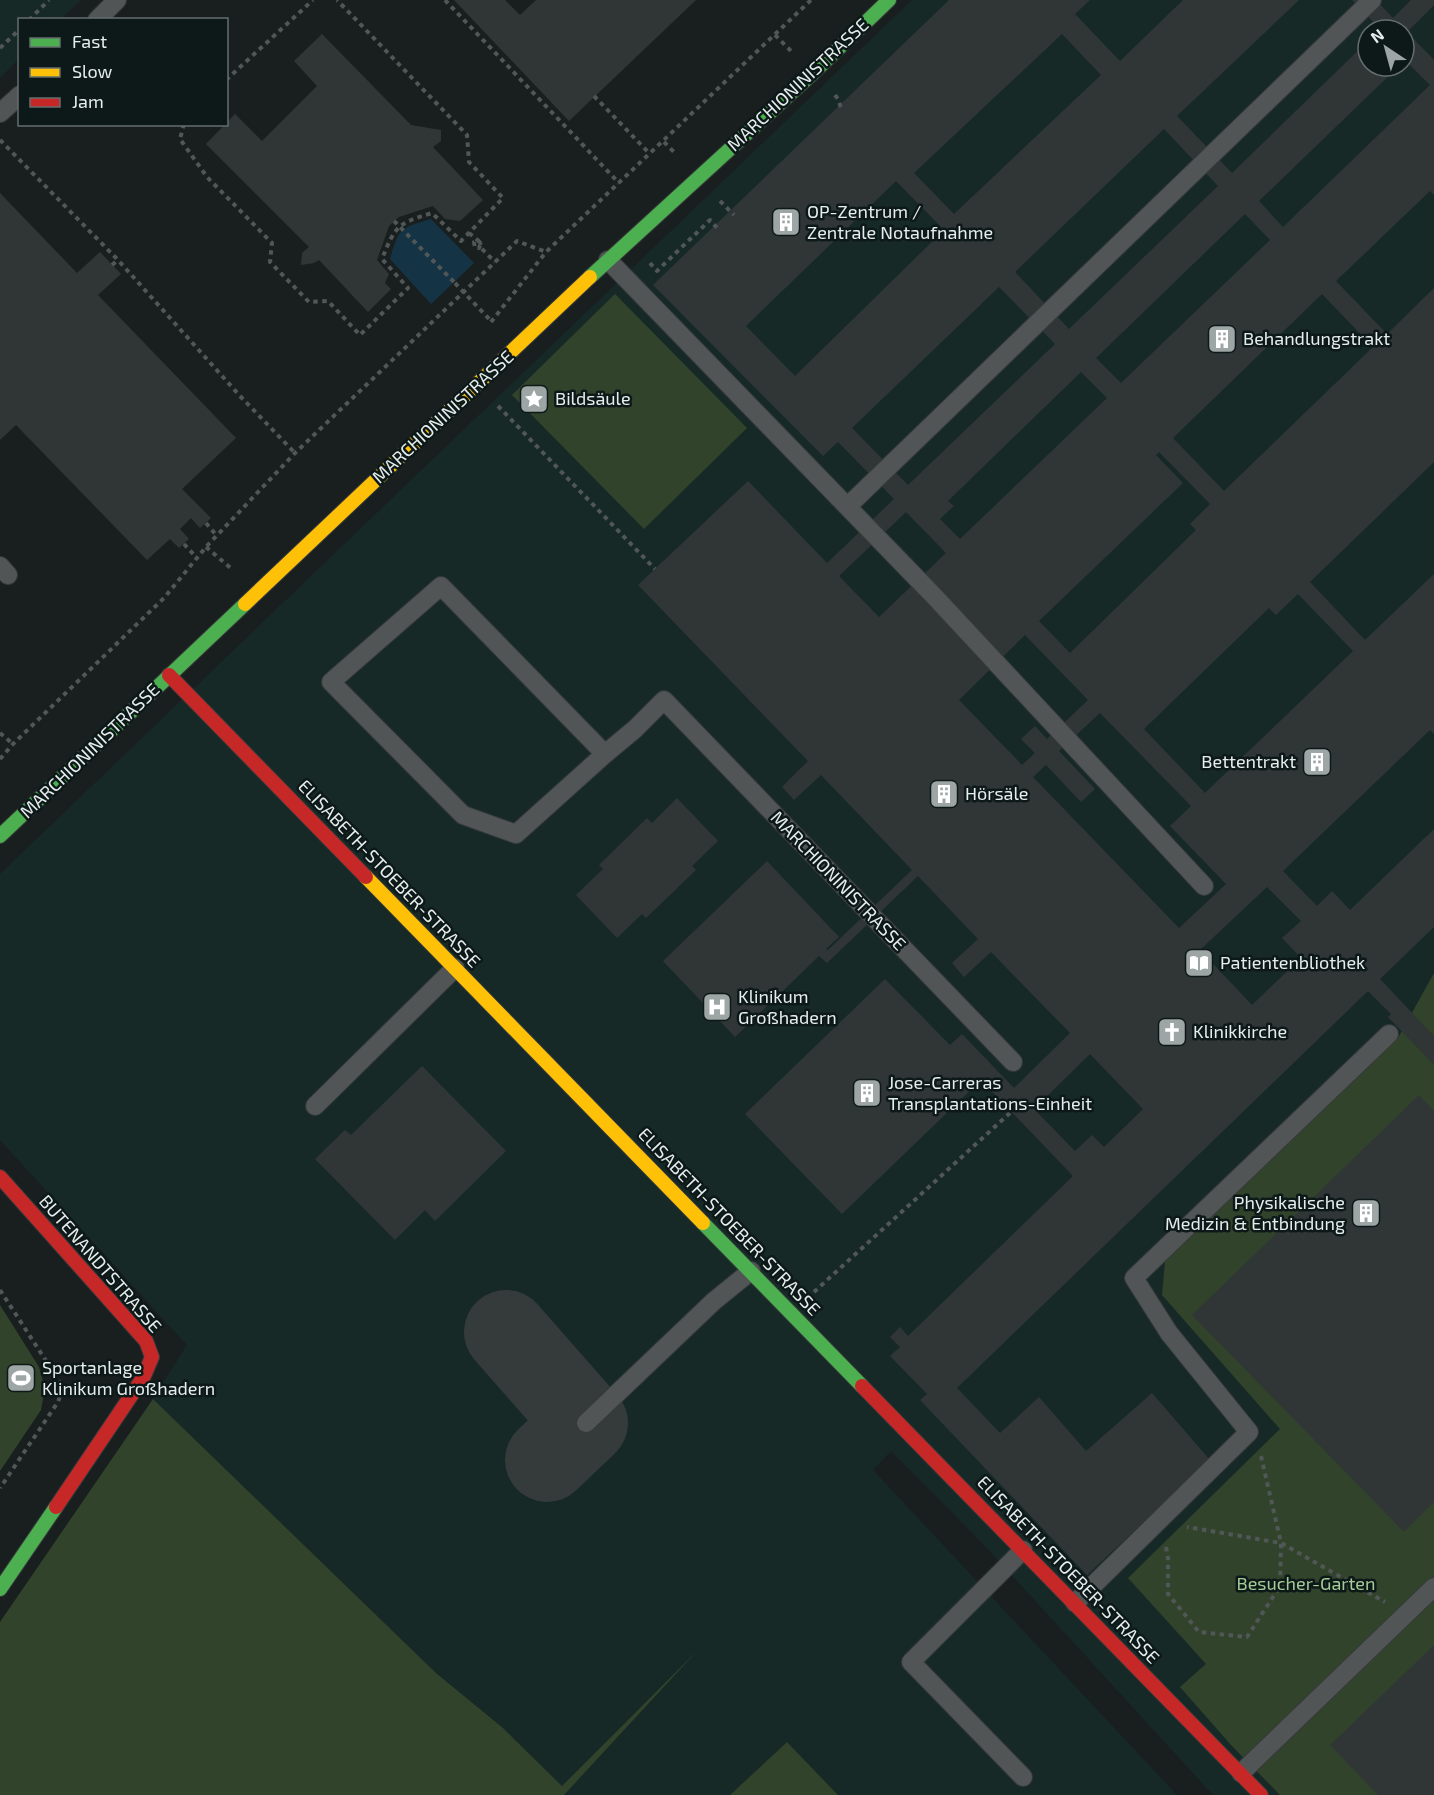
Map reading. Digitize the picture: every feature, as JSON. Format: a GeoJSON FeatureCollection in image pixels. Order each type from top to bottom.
{"type":"FeatureCollection","features":[{"type":"Feature","properties":{"kind":"street","name":"MARCHIONINISTRASSE"},"geometry":{"type":"LineString","coordinates":[[0,836],[608,260],[813,73],[889,0]]}},
{"type":"Feature","properties":{"kind":"street","name":"ELISABETH-STOEBER-STRASSE"},"geometry":{"type":"LineString","coordinates":[[169,675],[1261,1795]]}},
{"type":"Feature","properties":{"kind":"street","name":"BUTENANDTSTRASSE"},"geometry":{"type":"LineString","coordinates":[[0,1177],[146,1341],[152,1357],[143,1378],[0,1589]]}},
{"type":"Feature","properties":{"kind":"lane"},"geometry":{"type":"LineString","coordinates":[[99,18],[117,0]]}},
{"type":"Feature","properties":{"kind":"lane"},"geometry":{"type":"LineString","coordinates":[[848,506],[1372,0]]}},
{"type":"Feature","properties":{"kind":"lane"},"geometry":{"type":"LineString","coordinates":[[0,113],[18,97]]}},
{"type":"Feature","properties":{"kind":"lane"},"geometry":{"type":"LineString","coordinates":[[608,260],[848,506],[1204,886]]}},
{"type":"Feature","properties":{"kind":"lane"},"geometry":{"type":"LineString","coordinates":[[441,586],[605,753],[516,834],[463,815],[331,682],[441,586]]}},
{"type":"Feature","properties":{"kind":"lane","name":"MARCHIONINISTRASSE"},"geometry":{"type":"LineString","coordinates":[[605,753],[635,729],[664,700],[1013,1062]]}},
{"type":"Feature","properties":{"kind":"lane"},"geometry":{"type":"LineString","coordinates":[[315,1106],[455,968]]}},
{"type":"Feature","properties":{"kind":"lane"},"geometry":{"type":"LineString","coordinates":[[1074,1603],[1249,1432],[1169,1334],[1134,1278],[1389,1034]]}},
{"type":"Feature","properties":{"kind":"lane"},"geometry":{"type":"LineString","coordinates":[[586,1423],[714,1301],[752,1271]]}},
{"type":"Feature","properties":{"kind":"lane"},"geometry":{"type":"LineString","coordinates":[[1023,1550],[911,1662],[1023,1777]]}},
{"type":"Feature","properties":{"kind":"lane"},"geometry":{"type":"LineString","coordinates":[[1236,1795],[1236,1769],[1434,1587]]}},
{"type":"Feature","properties":{"kind":"path"},"geometry":{"type":"LineString","coordinates":[[31,18],[49,0]]}},
{"type":"Feature","properties":{"kind":"path"},"geometry":{"type":"LineString","coordinates":[[228,78],[313,0]]}},
{"type":"Feature","properties":{"kind":"path"},"geometry":{"type":"LineString","coordinates":[[183,126],[180,139],[207,177],[272,243],[270,262],[309,302],[328,301],[360,335],[408,288],[382,259],[391,235],[405,221],[432,213],[461,241],[503,198],[469,162],[467,135],[337,0]]}},
{"type":"Feature","properties":{"kind":"path"},"geometry":{"type":"LineString","coordinates":[[445,0],[619,183]]}},
{"type":"Feature","properties":{"kind":"path"},"geometry":{"type":"LineString","coordinates":[[394,221],[492,321],[546,252],[811,0]]}},
{"type":"Feature","properties":{"kind":"path"},"geometry":{"type":"LineString","coordinates":[[0,48],[18,31]]}},
{"type":"Feature","properties":{"kind":"path"},"geometry":{"type":"LineString","coordinates":[[594,96],[650,154]]}},
{"type":"Feature","properties":{"kind":"path"},"geometry":{"type":"LineString","coordinates":[[838,99],[842,111]]}},
{"type":"Feature","properties":{"kind":"path"},"geometry":{"type":"LineString","coordinates":[[0,140],[118,260],[240,396],[296,453]]}},
{"type":"Feature","properties":{"kind":"path"},"geometry":{"type":"LineString","coordinates":[[718,199],[734,215]]}},
{"type":"Feature","properties":{"kind":"path"},"geometry":{"type":"LineString","coordinates":[[710,220],[720,230]]}},
{"type":"Feature","properties":{"kind":"path"},"geometry":{"type":"LineString","coordinates":[[469,233],[481,243],[481,248],[495,262]]}},
{"type":"Feature","properties":{"kind":"path"},"geometry":{"type":"LineString","coordinates":[[0,759],[164,598],[217,536],[296,453],[517,241],[546,252]]}},
{"type":"Feature","properties":{"kind":"path"},"geometry":{"type":"LineString","coordinates":[[112,265],[118,260]]}},
{"type":"Feature","properties":{"kind":"path"},"geometry":{"type":"LineString","coordinates":[[477,385],[655,569]]}},
{"type":"Feature","properties":{"kind":"path"},"geometry":{"type":"LineString","coordinates":[[206,523],[217,536]]}},
{"type":"Feature","properties":{"kind":"path"},"geometry":{"type":"LineString","coordinates":[[184,544],[197,558]]}},
{"type":"Feature","properties":{"kind":"path"},"geometry":{"type":"LineString","coordinates":[[0,733],[13,744]]}},
{"type":"Feature","properties":{"kind":"path"},"geometry":{"type":"LineString","coordinates":[[791,1312],[1011,1112]]}},
{"type":"Feature","properties":{"kind":"path"},"geometry":{"type":"LineString","coordinates":[[0,1290],[63,1387],[58,1402],[0,1488]]}},
{"type":"Feature","properties":{"kind":"path"},"geometry":{"type":"LineString","coordinates":[[1164,1541],[1168,1558],[1168,1594],[1199,1632],[1247,1637],[1280,1586],[1281,1543],[1261,1457],[1249,1432]]}},
{"type":"Feature","properties":{"kind":"path"},"geometry":{"type":"LineString","coordinates":[[1180,1526],[1281,1543],[1406,1614]]}},
{"type":"Feature","properties":{"kind":"shaded area"},"geometry":{"type":"Polygon","coordinates":[[[0,0],[81,0],[62,18],[18,18],[18,60],[0,78],[0,0]]]}},
{"type":"Feature","properties":{"kind":"shaded area","name":"Klinikum Großhadern"},"geometry":{"type":"Polygon","coordinates":[[[912,0],[1434,0],[1434,1795],[1213,1795],[986,1547],[891,1451],[873,1470],[1177,1795],[838,1795],[787,1742],[730,1795],[564,1795],[681,1668],[562,1786],[503,1728],[436,1673],[153,1399],[187,1345],[0,1140],[0,874],[912,0]]]}},
{"type":"Feature","properties":{"kind":"green space"},"geometry":{"type":"Polygon","coordinates":[[[615,294],[747,428],[644,529],[512,395],[615,294]]]}},
{"type":"Feature","properties":{"kind":"green space","name":"Besucher-Garten"},"geometry":{"type":"Polygon","coordinates":[[[1434,973],[1434,1795],[1280,1795],[1231,1745],[1180,1687],[1206,1664],[1128,1578],[1280,1429],[1162,1295],[1165,1261],[1398,1038],[1434,973]]]}},
{"type":"Feature","properties":{"kind":"green space","name":"Sportanlage Klinikum Großhadern"},"geometry":{"type":"Polygon","coordinates":[[[0,1305],[39,1367],[45,1389],[41,1410],[0,1471],[0,1305]]]}},
{"type":"Feature","properties":{"kind":"green space"},"geometry":{"type":"Polygon","coordinates":[[[153,1399],[436,1673],[503,1728],[562,1786],[697,1651],[564,1795],[0,1795],[0,1622],[153,1399]]]}},
{"type":"Feature","properties":{"kind":"green space"},"geometry":{"type":"Polygon","coordinates":[[[787,1742],[838,1795],[730,1795],[787,1742]]]}},
{"type":"Feature","properties":{"kind":"water"},"geometry":{"type":"Polygon","coordinates":[[[431,219],[474,263],[431,304],[390,259],[402,231],[431,219]]]}},
{"type":"Feature","properties":{"kind":"building"},"geometry":{"type":"Polygon","coordinates":[[[454,0],[505,0],[520,15],[536,0],[696,0],[569,121],[454,0]]]}},
{"type":"Feature","properties":{"kind":"building"},"geometry":{"type":"Polygon","coordinates":[[[949,0],[1090,0],[1075,14],[1120,61],[1183,0],[1299,0],[1177,116],[1232,173],[1356,53],[1356,78],[1387,78],[1259,201],[1283,227],[1430,85],[1416,71],[1416,41],[1434,60],[1434,195],[1430,191],[1336,281],[1387,334],[1434,288],[1434,462],[1310,582],[1365,640],[1434,574],[1434,734],[1430,730],[1283,871],[1317,906],[1332,891],[1350,910],[1434,829],[1434,927],[1380,979],[1434,1036],[1434,1065],[1388,1017],[1391,1014],[1368,991],[957,1388],[1000,1433],[1039,1397],[1086,1451],[1152,1393],[1210,1460],[1087,1575],[920,1400],[927,1394],[890,1356],[900,1347],[890,1337],[900,1327],[908,1336],[1073,1176],[981,1080],[842,1214],[745,1114],[885,979],[950,1045],[962,1034],[1014,1088],[1070,1033],[991,952],[964,977],[952,963],[978,939],[918,876],[827,963],[819,956],[735,1037],[663,961],[767,861],[839,937],[826,949],[828,950],[912,870],[821,775],[794,800],[782,787],[808,761],[638,585],[748,481],[827,563],[894,499],[838,442],[823,456],[653,285],[949,0]],[[1062,34],[914,173],[954,214],[1101,75],[1062,34]],[[1164,129],[1015,272],[1069,329],[1218,186],[1164,129]],[[896,181],[746,326],[795,376],[944,230],[896,181]],[[1245,214],[1096,358],[1121,383],[1270,240],[1245,214]],[[999,287],[852,428],[908,485],[1055,344],[999,287]],[[1322,294],[1173,438],[1224,491],[1373,347],[1322,294]],[[1081,372],[948,501],[954,506],[940,519],[960,539],[1107,398],[1081,372]],[[1159,452],[1156,455],[1183,483],[1039,621],[1070,653],[1196,530],[1190,524],[1210,504],[1159,452]],[[906,512],[839,576],[879,617],[946,553],[906,512]],[[1298,594],[1276,615],[1269,608],[1144,729],[1205,793],[1353,651],[1298,594]],[[1025,635],[959,700],[1022,765],[1035,753],[1021,739],[1035,726],[1047,739],[1088,700],[1025,635]],[[1100,713],[1059,751],[1095,789],[1081,802],[1046,765],[1033,777],[1179,928],[1226,884],[1170,826],[1191,806],[1100,713]],[[1267,887],[1200,950],[1252,1005],[1301,958],[1282,938],[1301,921],[1267,887]],[[1090,1054],[1034,1109],[1075,1151],[1092,1135],[1104,1147],[1143,1109],[1090,1054]]]}},
{"type":"Feature","properties":{"kind":"building"},"geometry":{"type":"Polygon","coordinates":[[[1352,0],[1376,0],[1393,18],[1369,18],[1352,0]]]}},
{"type":"Feature","properties":{"kind":"building"},"geometry":{"type":"Polygon","coordinates":[[[1411,0],[1434,0],[1434,5],[1416,23],[1416,18],[1393,18],[1411,0]]]}},
{"type":"Feature","properties":{"kind":"building"},"geometry":{"type":"Polygon","coordinates":[[[322,34],[411,125],[441,130],[441,141],[433,147],[483,200],[460,221],[445,219],[433,206],[399,217],[394,221],[389,226],[377,260],[389,274],[385,283],[391,289],[368,312],[319,260],[301,265],[302,253],[309,247],[206,144],[223,126],[228,126],[228,121],[235,114],[262,141],[317,86],[294,61],[322,34]]]}},
{"type":"Feature","properties":{"kind":"building"},"geometry":{"type":"Polygon","coordinates":[[[0,193],[77,273],[100,252],[121,274],[98,295],[236,438],[182,489],[211,518],[200,528],[191,518],[180,529],[189,539],[179,548],[170,539],[147,560],[16,425],[0,440],[0,193]]]}},
{"type":"Feature","properties":{"kind":"building"},"geometry":{"type":"Polygon","coordinates":[[[677,798],[718,841],[692,866],[696,870],[646,918],[642,914],[617,938],[576,895],[603,869],[599,865],[647,818],[652,823],[677,798]]]}},
{"type":"Feature","properties":{"kind":"building"},"geometry":{"type":"Polygon","coordinates":[[[422,1066],[506,1151],[435,1221],[425,1210],[395,1240],[315,1159],[345,1130],[351,1135],[422,1066]]]}},
{"type":"Feature","properties":{"kind":"building","name":"Physikalische Medizin & Entbindung"},"geometry":{"type":"Polygon","coordinates":[[[1419,1095],[1434,1111],[1434,1502],[1404,1532],[1192,1315],[1419,1095]]]}},
{"type":"Feature","properties":{"kind":"building"},"geometry":{"type":"Polygon","coordinates":[[[1434,1645],[1434,1795],[1378,1795],[1330,1745],[1434,1645]]]}},
{"type":"Feature","properties":{"kind":"taxiway"},"geometry":{"type":"LineString","coordinates":[[506,1332],[586,1423],[547,1460]]}},
{"type":"Feature","properties":{"kind":"traffic: fast"},"geometry":{"type":"LineString","coordinates":[[590,277],[813,73],[889,0]]}},
{"type":"Feature","properties":{"kind":"traffic: fast"},"geometry":{"type":"LineString","coordinates":[[0,836],[245,604]]}},
{"type":"Feature","properties":{"kind":"traffic: fast"},"geometry":{"type":"LineString","coordinates":[[703,1223],[862,1386]]}},
{"type":"Feature","properties":{"kind":"traffic: fast"},"geometry":{"type":"LineString","coordinates":[[0,1589],[56,1507]]}},
{"type":"Feature","properties":{"kind":"traffic: slow"},"geometry":{"type":"LineString","coordinates":[[245,604],[590,277]]}},
{"type":"Feature","properties":{"kind":"traffic: slow"},"geometry":{"type":"LineString","coordinates":[[366,877],[703,1223]]}},
{"type":"Feature","properties":{"kind":"traffic: jam"},"geometry":{"type":"LineString","coordinates":[[169,675],[366,877]]}},
{"type":"Feature","properties":{"kind":"traffic: jam"},"geometry":{"type":"LineString","coordinates":[[0,1177],[146,1341],[152,1357],[143,1378],[56,1507]]}},
{"type":"Feature","properties":{"kind":"traffic: jam"},"geometry":{"type":"LineString","coordinates":[[862,1386],[1261,1795]]}},
{"type":"Feature","properties":{"kind":"place","name":"OP-Zentrum / Zentrale Notaufnahme"},"geometry":{"type":"Point","coordinates":[786,222]}},
{"type":"Feature","properties":{"kind":"place","name":"Behandlungstrakt"},"geometry":{"type":"Point","coordinates":[1222,339]}},
{"type":"Feature","properties":{"kind":"place","name":"Bildsäule"},"geometry":{"type":"Point","coordinates":[534,399]}},
{"type":"Feature","properties":{"kind":"place","name":"Bettentrakt"},"geometry":{"type":"Point","coordinates":[1317,762]}},
{"type":"Feature","properties":{"kind":"place","name":"Hörsäle"},"geometry":{"type":"Point","coordinates":[944,794]}},
{"type":"Feature","properties":{"kind":"place","name":"Patientenbliothek"},"geometry":{"type":"Point","coordinates":[1199,963]}},
{"type":"Feature","properties":{"kind":"place","name":"Klinikum Großhadern"},"geometry":{"type":"Point","coordinates":[717,1007]}},
{"type":"Feature","properties":{"kind":"place","name":"Klinikkirche"},"geometry":{"type":"Point","coordinates":[1172,1032]}},
{"type":"Feature","properties":{"kind":"place","name":"Jose-Carreras Transplantations-Einheit"},"geometry":{"type":"Point","coordinates":[867,1093]}},
{"type":"Feature","properties":{"kind":"place","name":"Physikalische Medizin & Entbindung"},"geometry":{"type":"Point","coordinates":[1366,1213]}},
{"type":"Feature","properties":{"kind":"place","name":"Sportanlage Klinikum Großhadern"},"geometry":{"type":"Point","coordinates":[21,1378]}}]}
